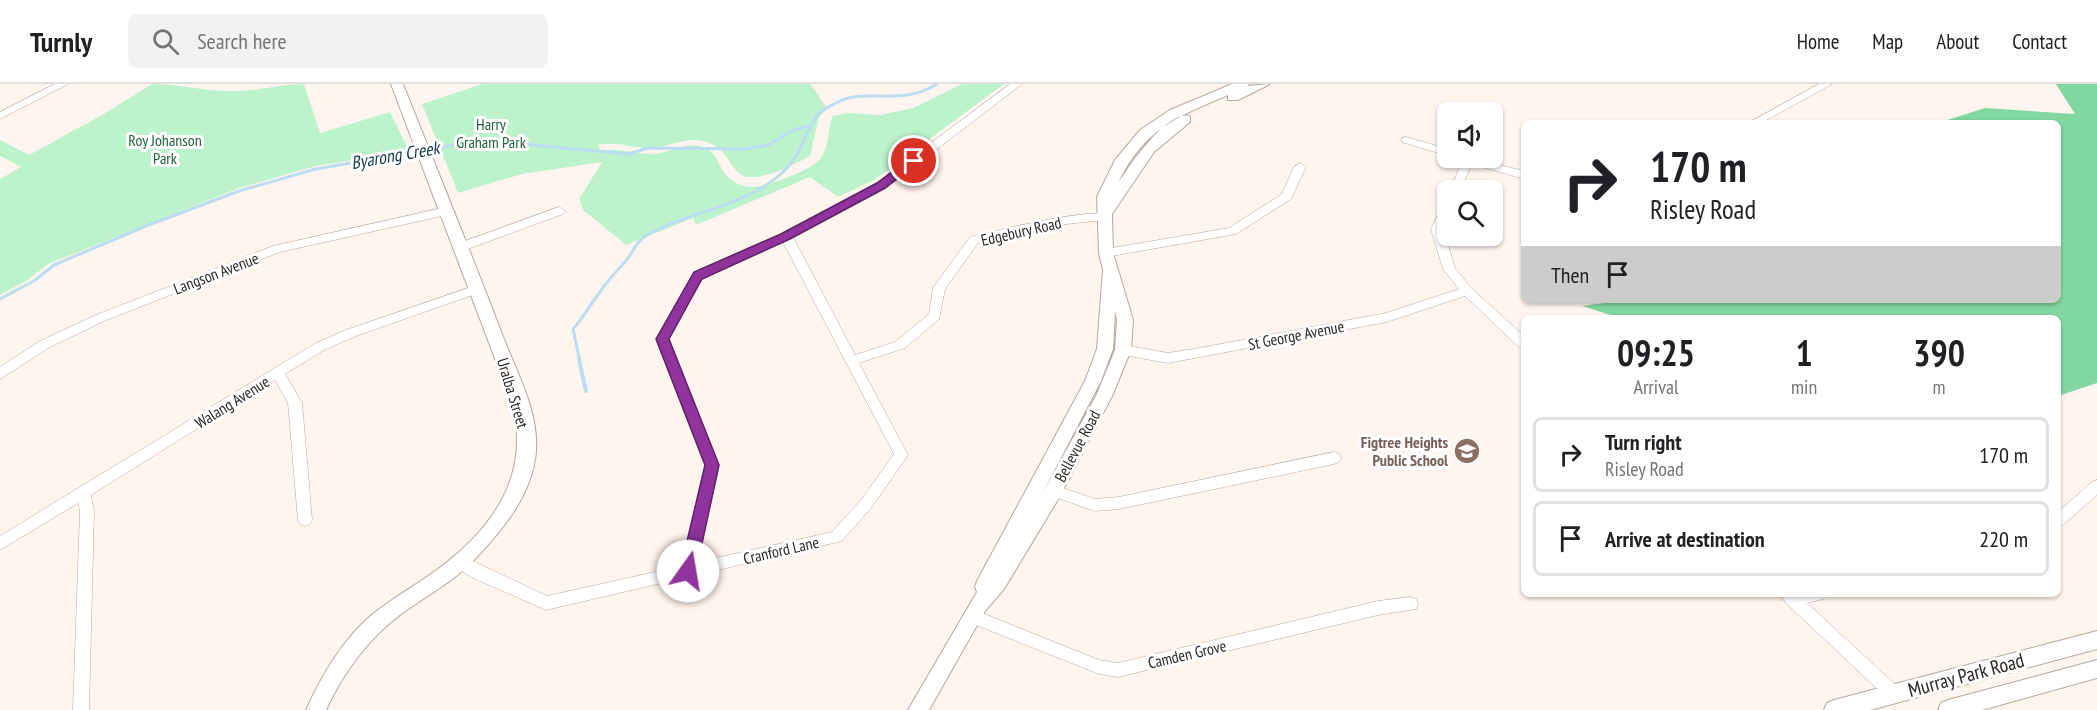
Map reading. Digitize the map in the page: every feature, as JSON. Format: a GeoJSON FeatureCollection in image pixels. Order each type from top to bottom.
{"type":"FeatureCollection","features":[{"type":"Feature","properties":{"kind":"street"},"geometry":{"type":"LineString","coordinates":[[0,116],[63,84]]}},
{"type":"Feature","properties":{"kind":"street","name":"Uralba Street"},"geometry":{"type":"LineString","coordinates":[[316,710],[325,688],[354,649],[382,617],[460,562],[489,531],[516,494],[528,453],[524,418],[477,289],[397,84]]}},
{"type":"Feature","properties":{"kind":"street"},"geometry":{"type":"LineString","coordinates":[[688,571],[712,465],[662,339],[698,276],[786,236],[881,186],[1017,84]]}},
{"type":"Feature","properties":{"kind":"street","name":"Bellevue Road"},"geometry":{"type":"LineString","coordinates":[[918,710],[975,610],[997,583],[1053,491],[1104,396],[1123,350],[1125,320],[1119,292],[1110,272],[1106,253],[1104,198],[1122,160],[1145,133],[1175,113],[1243,84]]}},
{"type":"Feature","properties":{"kind":"street"},"geometry":{"type":"LineString","coordinates":[[1105,216],[1134,165],[1156,140],[1183,120],[1264,84]]}},
{"type":"Feature","properties":{"kind":"street"},"geometry":{"type":"LineString","coordinates":[[1759,120],[1827,84]]}},
{"type":"Feature","properties":{"kind":"street"},"geometry":{"type":"LineString","coordinates":[[1406,140],[1437,150]]}},
{"type":"Feature","properties":{"kind":"street"},"geometry":{"type":"LineString","coordinates":[[1106,253],[1232,231],[1287,196],[1300,167]]}},
{"type":"Feature","properties":{"kind":"street"},"geometry":{"type":"LineString","coordinates":[[1498,168],[1521,174]]}},
{"type":"Feature","properties":{"kind":"street","name":"Langson Avenue"},"geometry":{"type":"LineString","coordinates":[[0,374],[45,344],[100,318],[277,249],[447,211]]}},
{"type":"Feature","properties":{"kind":"street"},"geometry":{"type":"LineString","coordinates":[[461,247],[559,212]]}},
{"type":"Feature","properties":{"kind":"street","name":"Edgebury Road"},"geometry":{"type":"LineString","coordinates":[[853,360],[900,345],[935,316],[939,288],[974,240],[1066,220],[1105,216]]}},
{"type":"Feature","properties":{"kind":"street","name":"Cranford Lane"},"geometry":{"type":"LineString","coordinates":[[460,562],[476,572],[546,603],[837,537],[866,504],[901,455],[786,236]]}},
{"type":"Feature","properties":{"kind":"street"},"geometry":{"type":"LineString","coordinates":[[1442,246],[1449,269],[1467,291],[1521,341]]}},
{"type":"Feature","properties":{"kind":"street","name":"Bellevue Road"},"geometry":{"type":"LineString","coordinates":[[975,610],[985,582],[1093,381],[1105,349],[1110,272]]}},
{"type":"Feature","properties":{"kind":"street","name":"Walang Avenue"},"geometry":{"type":"LineString","coordinates":[[0,544],[319,347],[351,333],[477,289]]}},
{"type":"Feature","properties":{"kind":"street","name":"St George Avenue"},"geometry":{"type":"LineString","coordinates":[[1123,350],[1168,358],[1194,354],[1387,317],[1467,291]]}},
{"type":"Feature","properties":{"kind":"street"},"geometry":{"type":"LineString","coordinates":[[278,373],[295,403],[305,520]]}},
{"type":"Feature","properties":{"kind":"street"},"geometry":{"type":"LineString","coordinates":[[1053,491],[1095,506],[1334,458]]}},
{"type":"Feature","properties":{"kind":"street"},"geometry":{"type":"LineString","coordinates":[[2061,517],[2097,486]]}},
{"type":"Feature","properties":{"kind":"street"},"geometry":{"type":"LineString","coordinates":[[81,710],[87,512],[83,494]]}},
{"type":"Feature","properties":{"kind":"street"},"geometry":{"type":"LineString","coordinates":[[1789,597],[1894,694]]}},
{"type":"Feature","properties":{"kind":"street","name":"Camden Grove"},"geometry":{"type":"LineString","coordinates":[[975,610],[1099,667],[1118,670],[1378,608],[1410,604]]}},
{"type":"Feature","properties":{"kind":"street","name":"Murray Park Road"},"geometry":{"type":"LineString","coordinates":[[1834,710],[2097,640]]}},
{"type":"Feature","properties":{"kind":"street","name":"Murray Park Road"},"geometry":{"type":"LineString","coordinates":[[1948,710],[2097,669]]}},
{"type":"Feature","properties":{"kind":"green space","name":"Roy Johanson Park"},"geometry":{"type":"Polygon","coordinates":[[[152,84],[235,91],[304,84],[320,133],[390,112],[409,151],[316,166],[239,188],[48,264],[28,280],[0,295],[0,179],[21,167],[0,156],[0,140],[29,155],[102,115],[152,84]]]}},
{"type":"Feature","properties":{"kind":"green space","name":"Harry Graham Park"},"geometry":{"type":"Polygon","coordinates":[[[482,84],[811,84],[827,109],[819,117],[810,156],[765,175],[746,177],[740,174],[721,150],[704,141],[688,140],[648,148],[612,144],[598,145],[601,151],[614,150],[647,154],[691,145],[703,147],[712,153],[731,180],[740,185],[754,187],[789,177],[820,159],[825,149],[833,116],[848,113],[880,115],[913,108],[962,84],[1004,84],[874,180],[838,197],[810,177],[696,225],[693,218],[626,245],[583,210],[579,199],[602,162],[522,174],[458,193],[422,104],[482,84]]]}},
{"type":"Feature","properties":{"kind":"green space"},"geometry":{"type":"Polygon","coordinates":[[[2056,84],[2097,84],[2097,383],[2061,395],[2061,315],[1610,315],[1582,306],[1604,303],[2061,303],[2061,120],[1947,120],[1985,108],[2075,114],[2056,84]]]}},
{"type":"Feature","properties":{"kind":"waterway","name":"Byarong Creek"},"geometry":{"type":"LineString","coordinates":[[812,125],[823,110],[847,98],[909,95],[937,84]]}},
{"type":"Feature","properties":{"kind":"waterway","name":"Byarong Creek"},"geometry":{"type":"LineString","coordinates":[[0,299],[34,281],[54,265],[146,226],[239,191],[316,169],[454,145],[521,144],[628,154],[648,148],[746,149],[768,145],[794,130],[812,125]]}},
{"type":"Feature","properties":{"kind":"waterway","name":"Byarong Creek"},"geometry":{"type":"LineString","coordinates":[[580,361],[573,329],[638,243],[666,226],[737,200],[771,182],[791,163],[812,125]]}},
{"type":"Feature","properties":{"kind":"waterway","name":"Byarong Creek"},"geometry":{"type":"LineString","coordinates":[[579,360],[586,391]]}},
{"type":"Feature","properties":{"kind":"place","name":"Figtree Heights Public School"},"geometry":{"type":"Point","coordinates":[1467,451]}},
{"type":"Feature","properties":{"kind":"route"},"geometry":{"type":"LineString","coordinates":[[688,571],[712,465],[662,339],[698,276],[786,236],[881,186],[914,161]]}}]}
